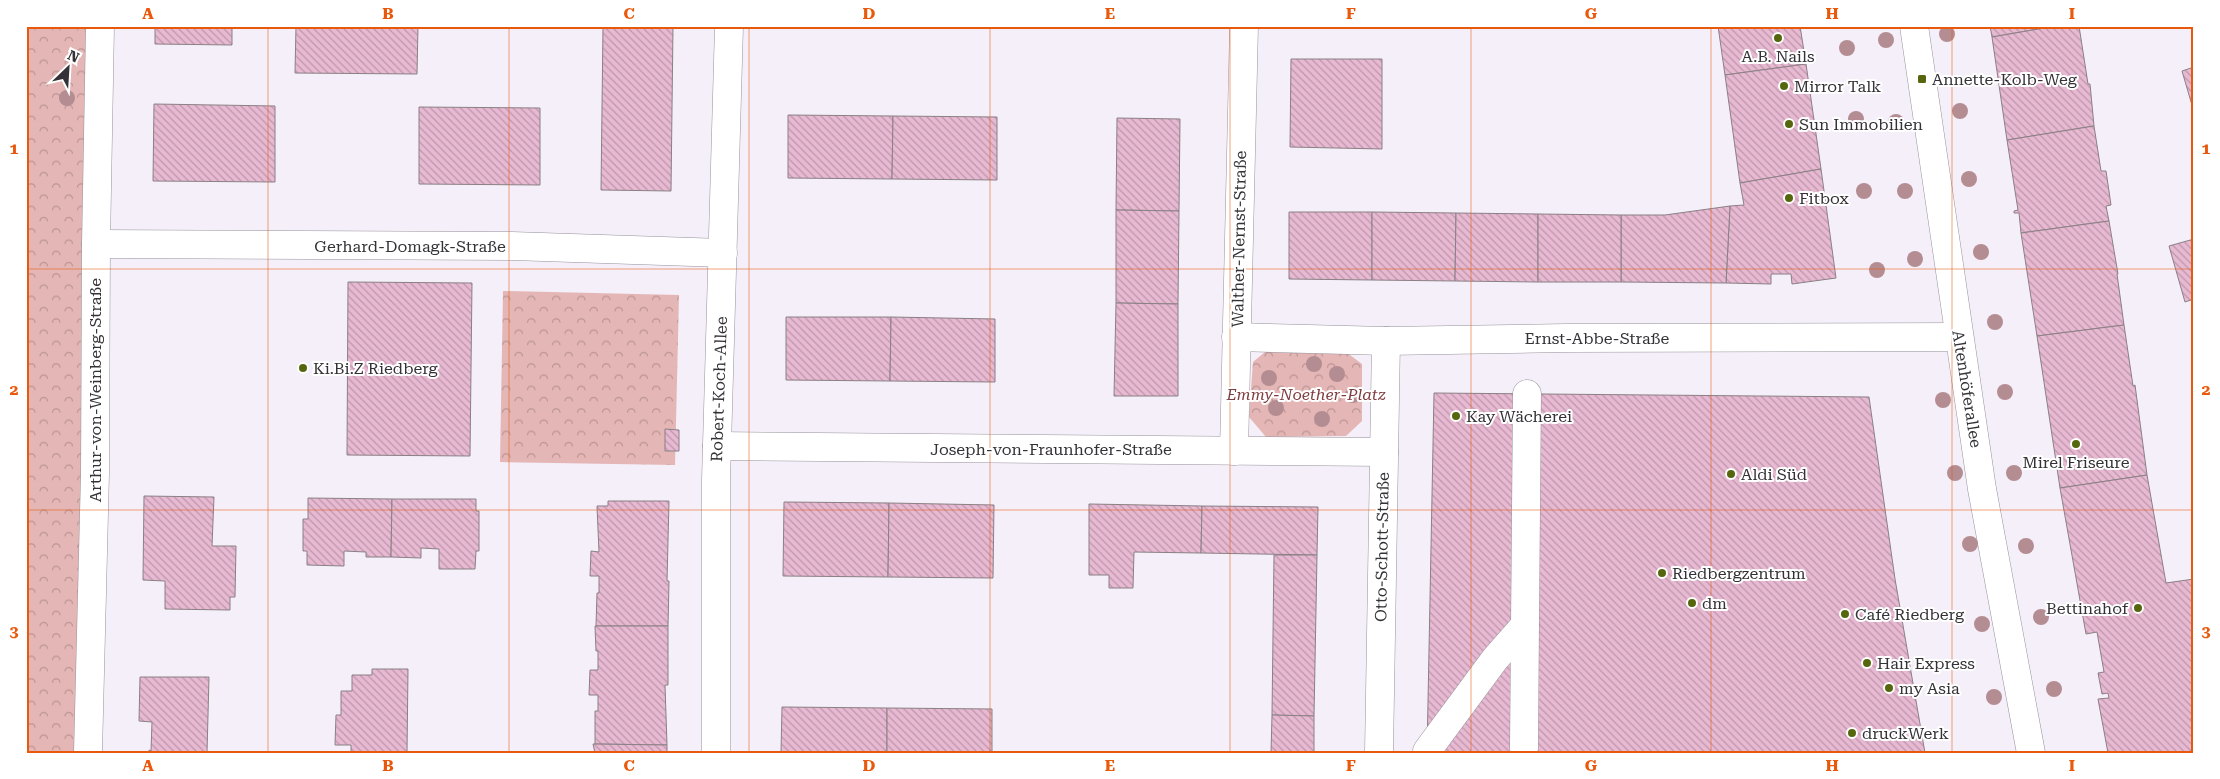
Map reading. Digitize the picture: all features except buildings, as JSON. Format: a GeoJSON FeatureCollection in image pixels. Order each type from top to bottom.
{"type":"FeatureCollection","features":[{"type":"Feature","properties":{"kind":"street","name":"Arthur-von-Weinberg-Straße"},"geometry":{"type":"LineString","coordinates":[[88,753],[95,473],[96,244],[100,26]]}},
{"type":"Feature","properties":{"kind":"street","name":"Robert-Koch-Allee"},"geometry":{"type":"LineString","coordinates":[[716,753],[717,446],[729,26]]}},
{"type":"Feature","properties":{"kind":"street","name":"Walther-Nernst-Straße"},"geometry":{"type":"LineString","coordinates":[[1234,451],[1244,26]]}},
{"type":"Feature","properties":{"kind":"street","name":"Altenhöferallee"},"geometry":{"type":"LineString","coordinates":[[1914,26],[1982,488],[2030,752]]}},
{"type":"Feature","properties":{"kind":"street","name":"Gerhard-Domagk-Straße"},"geometry":{"type":"LineString","coordinates":[[96,244],[512,246],[723,253]]}},
{"type":"Feature","properties":{"kind":"street","name":"Ernst-Abbe-Straße"},"geometry":{"type":"LineString","coordinates":[[1236,337],[1386,341],[1575,338],[1959,337]]}},
{"type":"Feature","properties":{"kind":"street","name":"Otto-Schott-Straße"},"geometry":{"type":"LineString","coordinates":[[1379,753],[1386,341]]}},
{"type":"Feature","properties":{"kind":"street"},"geometry":{"type":"LineString","coordinates":[[1524,748],[1527,394]]}},
{"type":"Feature","properties":{"kind":"street","name":"Joseph-von-Fraunhofer-Straße"},"geometry":{"type":"LineString","coordinates":[[717,446],[1384,452]]}},
{"type":"Feature","properties":{"kind":"street"},"geometry":{"type":"LineString","coordinates":[[1427,751],[1495,659],[1525,625]]}},
{"type":"Feature","properties":{"kind":"green space"},"geometry":{"type":"Polygon","coordinates":[[[26,26],[92,26],[88,279],[74,753],[26,753],[26,26]]]}},
{"type":"Feature","properties":{"kind":"green space"},"geometry":{"type":"Polygon","coordinates":[[[503,291],[679,295],[675,465],[500,462],[503,291]]]}},
{"type":"Feature","properties":{"kind":"green space","name":"Emmy-Noether-Platz"},"geometry":{"type":"Polygon","coordinates":[[[1265,352],[1346,352],[1362,364],[1362,421],[1346,436],[1266,437],[1249,417],[1253,362],[1265,352]]]}},
{"type":"Feature","properties":{"kind":"place","name":"A.B. Nails"},"geometry":{"type":"Point","coordinates":[1778,38]}},
{"type":"Feature","properties":{"kind":"place","name":"Annette-Kolb-Weg"},"geometry":{"type":"Point","coordinates":[1922,79]}},
{"type":"Feature","properties":{"kind":"place","name":"Mirror Talk"},"geometry":{"type":"Point","coordinates":[1784,86]}},
{"type":"Feature","properties":{"kind":"place","name":"Sun Immobilien"},"geometry":{"type":"Point","coordinates":[1789,124]}},
{"type":"Feature","properties":{"kind":"place","name":"Fitbox"},"geometry":{"type":"Point","coordinates":[1789,198]}},
{"type":"Feature","properties":{"kind":"place","name":"Ki.Bi.Z Riedberg"},"geometry":{"type":"Point","coordinates":[303,368]}},
{"type":"Feature","properties":{"kind":"place","name":"Kay Wächerei"},"geometry":{"type":"Point","coordinates":[1456,416]}},
{"type":"Feature","properties":{"kind":"place","name":"Mirel Friseure"},"geometry":{"type":"Point","coordinates":[2076,444]}},
{"type":"Feature","properties":{"kind":"place","name":"Aldi Süd"},"geometry":{"type":"Point","coordinates":[1731,474]}},
{"type":"Feature","properties":{"kind":"place","name":"Riedbergzentrum"},"geometry":{"type":"Point","coordinates":[1662,573]}},
{"type":"Feature","properties":{"kind":"place","name":"dm"},"geometry":{"type":"Point","coordinates":[1692,603]}},
{"type":"Feature","properties":{"kind":"place","name":"Bettinahof"},"geometry":{"type":"Point","coordinates":[2138,608]}},
{"type":"Feature","properties":{"kind":"place","name":"Café Riedberg"},"geometry":{"type":"Point","coordinates":[1845,614]}},
{"type":"Feature","properties":{"kind":"place","name":"Hair Express"},"geometry":{"type":"Point","coordinates":[1867,663]}},
{"type":"Feature","properties":{"kind":"place","name":"my Asia"},"geometry":{"type":"Point","coordinates":[1889,688]}},
{"type":"Feature","properties":{"kind":"place","name":"druckWerk"},"geometry":{"type":"Point","coordinates":[1852,733]}}]}
